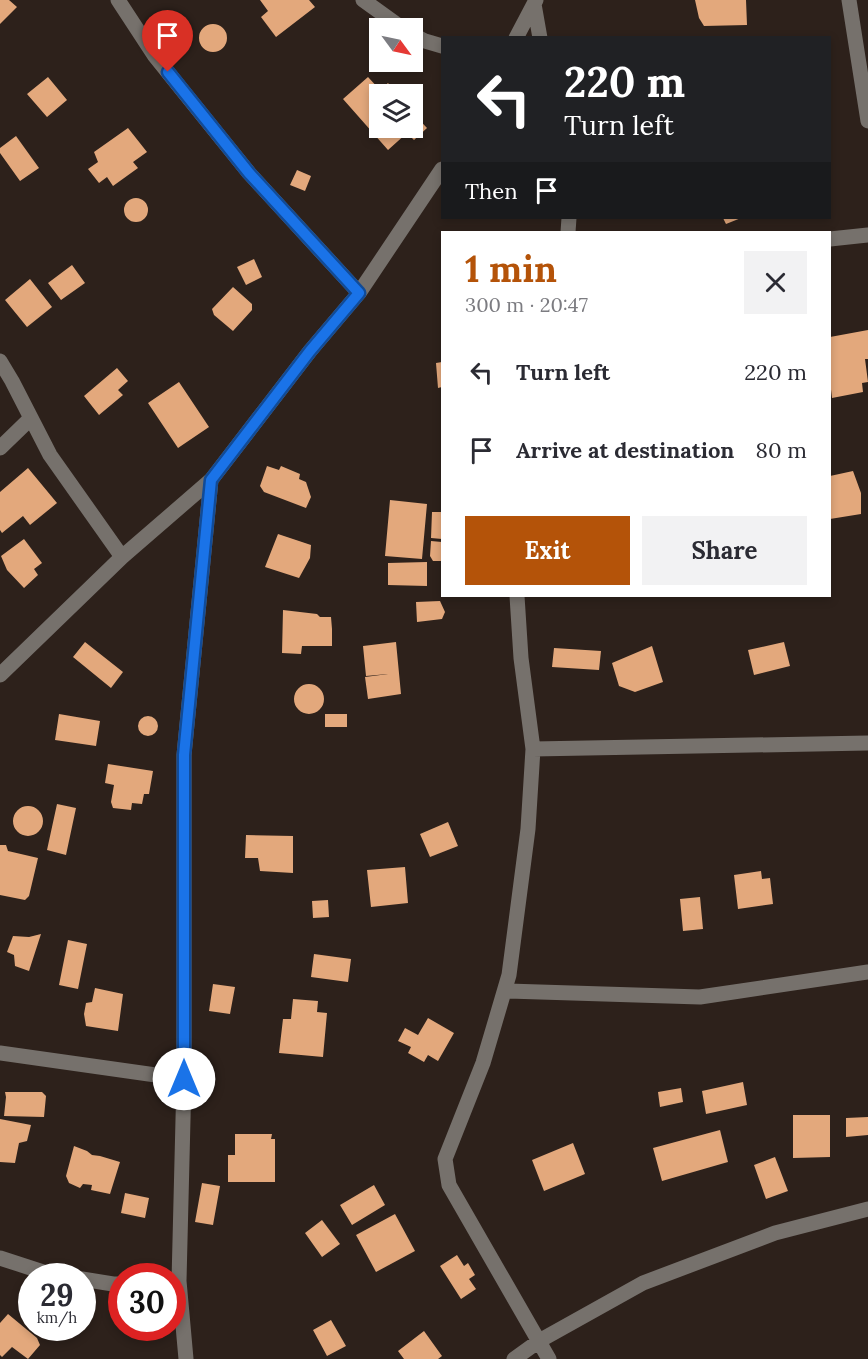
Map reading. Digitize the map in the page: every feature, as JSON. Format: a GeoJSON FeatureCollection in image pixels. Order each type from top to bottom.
{"type":"FeatureCollection","features":[{"type":"Feature","properties":{"kind":"street"},"geometry":{"type":"LineString","coordinates":[[118,0],[154,54],[249,173],[359,293]]}},
{"type":"Feature","properties":{"kind":"street"},"geometry":{"type":"LineString","coordinates":[[363,0],[388,18]]}},
{"type":"Feature","properties":{"kind":"street"},"geometry":{"type":"LineString","coordinates":[[849,0],[868,121]]}},
{"type":"Feature","properties":{"kind":"street"},"geometry":{"type":"LineString","coordinates":[[517,36],[535,2]]}},
{"type":"Feature","properties":{"kind":"street"},"geometry":{"type":"LineString","coordinates":[[535,2],[540,36]]}},
{"type":"Feature","properties":{"kind":"street"},"geometry":{"type":"LineString","coordinates":[[423,40],[441,46]]}},
{"type":"Feature","properties":{"kind":"street"},"geometry":{"type":"LineString","coordinates":[[0,675],[122,557],[211,480],[310,351],[359,293],[441,170]]}},
{"type":"Feature","properties":{"kind":"street"},"geometry":{"type":"LineString","coordinates":[[831,239],[868,235]]}},
{"type":"Feature","properties":{"kind":"street"},"geometry":{"type":"LineString","coordinates":[[0,361],[50,455],[122,557]]}},
{"type":"Feature","properties":{"kind":"street"},"geometry":{"type":"LineString","coordinates":[[0,448],[31,418]]}},
{"type":"Feature","properties":{"kind":"street"},"geometry":{"type":"LineString","coordinates":[[177,1263],[184,1079],[184,755],[211,480]]}},
{"type":"Feature","properties":{"kind":"street"},"geometry":{"type":"LineString","coordinates":[[517,597],[521,658],[533,749],[528,830],[509,975],[483,1063],[445,1159],[449,1185],[549,1359]]}},
{"type":"Feature","properties":{"kind":"street"},"geometry":{"type":"LineString","coordinates":[[533,749],[868,742]]}},
{"type":"Feature","properties":{"kind":"street"},"geometry":{"type":"LineString","coordinates":[[505,990],[700,997],[868,972]]}},
{"type":"Feature","properties":{"kind":"street"},"geometry":{"type":"LineString","coordinates":[[0,1053],[184,1079]]}},
{"type":"Feature","properties":{"kind":"street"},"geometry":{"type":"LineString","coordinates":[[514,1359],[539,1341],[643,1284],[775,1233],[868,1209]]}},
{"type":"Feature","properties":{"kind":"street"},"geometry":{"type":"LineString","coordinates":[[0,1258],[18,1264]]}},
{"type":"Feature","properties":{"kind":"street"},"geometry":{"type":"LineString","coordinates":[[184,1341],[186,1359]]}},
{"type":"Feature","properties":{"kind":"building"},"geometry":{"type":"Polygon","coordinates":[[[0,0],[9,0],[17,7],[0,24],[0,0]]]}},
{"type":"Feature","properties":{"kind":"building"},"geometry":{"type":"Polygon","coordinates":[[[260,0],[309,0],[315,7],[276,37],[261,17],[268,11],[260,0]]]}},
{"type":"Feature","properties":{"kind":"building"},"geometry":{"type":"Polygon","coordinates":[[[695,0],[746,0],[747,25],[704,26],[699,18],[695,0]]]}},
{"type":"Feature","properties":{"kind":"building"},"geometry":{"type":"Polygon","coordinates":[[[213,24],[223,28],[227,38],[223,48],[213,52],[203,48],[199,38],[203,28],[213,24]]]}},
{"type":"Feature","properties":{"kind":"building"},"geometry":{"type":"Polygon","coordinates":[[[48,77],[67,100],[47,117],[27,94],[48,77]]]}},
{"type":"Feature","properties":{"kind":"building"},"geometry":{"type":"Polygon","coordinates":[[[368,77],[374,84],[369,84],[369,128],[343,99],[368,77]]]}},
{"type":"Feature","properties":{"kind":"building"},"geometry":{"type":"Polygon","coordinates":[[[128,128],[147,152],[133,162],[138,168],[113,186],[107,177],[99,183],[88,169],[98,162],[94,152],[128,128]]]}},
{"type":"Feature","properties":{"kind":"building"},"geometry":{"type":"Polygon","coordinates":[[[16,136],[39,168],[20,181],[0,153],[0,148],[16,136]]]}},
{"type":"Feature","properties":{"kind":"building"},"geometry":{"type":"Polygon","coordinates":[[[377,138],[401,138],[388,150],[377,138]]]}},
{"type":"Feature","properties":{"kind":"building"},"geometry":{"type":"Polygon","coordinates":[[[297,170],[311,176],[305,191],[290,185],[297,170]]]}},
{"type":"Feature","properties":{"kind":"building"},"geometry":{"type":"Polygon","coordinates":[[[136,198],[141,199],[147,205],[147,215],[141,221],[136,222],[131,221],[125,215],[124,210],[125,205],[131,199],[136,198]]]}},
{"type":"Feature","properties":{"kind":"building"},"geometry":{"type":"Polygon","coordinates":[[[724,219],[738,219],[726,224],[724,219]]]}},
{"type":"Feature","properties":{"kind":"building"},"geometry":{"type":"Polygon","coordinates":[[[254,259],[262,277],[246,285],[237,267],[254,259]]]}},
{"type":"Feature","properties":{"kind":"building"},"geometry":{"type":"Polygon","coordinates":[[[72,265],[85,283],[61,300],[48,283],[72,265]]]}},
{"type":"Feature","properties":{"kind":"building"},"geometry":{"type":"Polygon","coordinates":[[[30,279],[52,307],[27,327],[5,300],[30,279]]]}},
{"type":"Feature","properties":{"kind":"building"},"geometry":{"type":"Polygon","coordinates":[[[233,287],[252,304],[252,310],[233,331],[214,315],[212,309],[233,287]]]}},
{"type":"Feature","properties":{"kind":"building"},"geometry":{"type":"Polygon","coordinates":[[[868,330],[868,359],[865,359],[868,382],[862,383],[863,392],[832,398],[831,337],[868,330]]]}},
{"type":"Feature","properties":{"kind":"building"},"geometry":{"type":"Polygon","coordinates":[[[441,362],[441,387],[438,388],[436,363],[441,362]]]}},
{"type":"Feature","properties":{"kind":"building"},"geometry":{"type":"Polygon","coordinates":[[[117,368],[128,381],[118,390],[123,395],[99,415],[84,396],[117,368]]]}},
{"type":"Feature","properties":{"kind":"building"},"geometry":{"type":"Polygon","coordinates":[[[179,382],[209,427],[178,448],[148,403],[179,382]]]}},
{"type":"Feature","properties":{"kind":"building"},"geometry":{"type":"Polygon","coordinates":[[[267,466],[279,470],[281,466],[300,474],[299,479],[306,482],[311,497],[306,508],[264,492],[260,486],[267,466]]]}},
{"type":"Feature","properties":{"kind":"building"},"geometry":{"type":"Polygon","coordinates":[[[28,468],[57,503],[30,525],[23,516],[2,533],[0,530],[0,492],[28,468]]]}},
{"type":"Feature","properties":{"kind":"building"},"geometry":{"type":"Polygon","coordinates":[[[853,471],[861,493],[861,514],[831,519],[831,476],[853,471]]]}},
{"type":"Feature","properties":{"kind":"building"},"geometry":{"type":"Polygon","coordinates":[[[390,500],[427,504],[422,559],[385,556],[390,500]]]}},
{"type":"Feature","properties":{"kind":"building"},"geometry":{"type":"Polygon","coordinates":[[[432,512],[441,512],[441,539],[431,538],[432,512]]]}},
{"type":"Feature","properties":{"kind":"building"},"geometry":{"type":"Polygon","coordinates":[[[278,534],[311,545],[310,558],[299,578],[265,567],[278,534]]]}},
{"type":"Feature","properties":{"kind":"building"},"geometry":{"type":"Polygon","coordinates":[[[24,539],[42,563],[34,569],[38,575],[24,588],[7,570],[1,556],[24,539]]]}},
{"type":"Feature","properties":{"kind":"building"},"geometry":{"type":"Polygon","coordinates":[[[431,541],[441,542],[441,561],[433,561],[430,556],[431,541]]]}},
{"type":"Feature","properties":{"kind":"building"},"geometry":{"type":"Polygon","coordinates":[[[427,562],[427,586],[388,585],[388,563],[427,562]]]}},
{"type":"Feature","properties":{"kind":"building"},"geometry":{"type":"Polygon","coordinates":[[[440,601],[445,612],[442,619],[417,622],[416,602],[440,601]]]}},
{"type":"Feature","properties":{"kind":"building"},"geometry":{"type":"Polygon","coordinates":[[[283,610],[331,617],[332,646],[302,646],[301,654],[282,653],[283,610]]]}},
{"type":"Feature","properties":{"kind":"building"},"geometry":{"type":"Polygon","coordinates":[[[85,642],[123,672],[111,688],[73,657],[85,642]]]}},
{"type":"Feature","properties":{"kind":"building"},"geometry":{"type":"Polygon","coordinates":[[[396,642],[401,694],[368,699],[365,677],[388,674],[366,676],[363,646],[396,642]]]}},
{"type":"Feature","properties":{"kind":"building"},"geometry":{"type":"Polygon","coordinates":[[[784,642],[790,666],[754,675],[748,650],[784,642]]]}},
{"type":"Feature","properties":{"kind":"building"},"geometry":{"type":"Polygon","coordinates":[[[652,646],[663,682],[635,692],[619,686],[612,663],[652,646]]]}},
{"type":"Feature","properties":{"kind":"building"},"geometry":{"type":"Polygon","coordinates":[[[554,648],[601,651],[599,670],[552,667],[554,648]]]}},
{"type":"Feature","properties":{"kind":"building"},"geometry":{"type":"Polygon","coordinates":[[[309,684],[315,685],[323,693],[323,705],[315,713],[309,714],[303,713],[295,705],[294,699],[295,693],[303,685],[309,684]]]}},
{"type":"Feature","properties":{"kind":"building"},"geometry":{"type":"Polygon","coordinates":[[[59,714],[100,721],[96,746],[55,740],[59,714]]]}},
{"type":"Feature","properties":{"kind":"building"},"geometry":{"type":"Polygon","coordinates":[[[325,714],[347,714],[347,727],[325,727],[325,714]]]}},
{"type":"Feature","properties":{"kind":"building"},"geometry":{"type":"Polygon","coordinates":[[[148,716],[155,719],[158,726],[155,733],[148,736],[141,733],[138,726],[141,719],[148,716]]]}},
{"type":"Feature","properties":{"kind":"building"},"geometry":{"type":"Polygon","coordinates":[[[108,764],[153,771],[149,794],[144,794],[142,804],[132,803],[131,810],[113,808],[111,802],[114,785],[105,783],[108,764]]]}},
{"type":"Feature","properties":{"kind":"building"},"geometry":{"type":"Polygon","coordinates":[[[57,804],[76,808],[66,855],[47,850],[57,804]]]}},
{"type":"Feature","properties":{"kind":"building"},"geometry":{"type":"Polygon","coordinates":[[[28,806],[34,807],[42,815],[42,827],[34,835],[28,836],[22,835],[14,827],[13,821],[14,815],[22,807],[28,806]]]}},
{"type":"Feature","properties":{"kind":"building"},"geometry":{"type":"Polygon","coordinates":[[[448,822],[458,846],[430,857],[420,834],[448,822]]]}},
{"type":"Feature","properties":{"kind":"building"},"geometry":{"type":"Polygon","coordinates":[[[246,835],[293,836],[293,873],[260,871],[258,858],[245,858],[246,835]]]}},
{"type":"Feature","properties":{"kind":"building"},"geometry":{"type":"Polygon","coordinates":[[[0,845],[6,845],[8,851],[38,858],[29,896],[25,900],[0,895],[0,845]]]}},
{"type":"Feature","properties":{"kind":"building"},"geometry":{"type":"Polygon","coordinates":[[[405,867],[408,903],[371,907],[367,870],[405,867]]]}},
{"type":"Feature","properties":{"kind":"building"},"geometry":{"type":"Polygon","coordinates":[[[761,871],[762,879],[770,878],[773,904],[738,909],[734,875],[761,871]]]}},
{"type":"Feature","properties":{"kind":"building"},"geometry":{"type":"Polygon","coordinates":[[[700,897],[703,929],[683,931],[680,899],[700,897]]]}},
{"type":"Feature","properties":{"kind":"building"},"geometry":{"type":"Polygon","coordinates":[[[328,900],[329,917],[313,918],[312,901],[328,900]]]}},
{"type":"Feature","properties":{"kind":"building"},"geometry":{"type":"Polygon","coordinates":[[[41,934],[29,971],[15,966],[14,955],[7,952],[13,936],[29,937],[41,934]]]}},
{"type":"Feature","properties":{"kind":"building"},"geometry":{"type":"Polygon","coordinates":[[[68,940],[87,944],[78,989],[59,985],[68,940]]]}},
{"type":"Feature","properties":{"kind":"building"},"geometry":{"type":"Polygon","coordinates":[[[314,954],[351,959],[348,982],[311,977],[314,954]]]}},
{"type":"Feature","properties":{"kind":"building"},"geometry":{"type":"Polygon","coordinates":[[[213,984],[235,987],[230,1014],[209,1011],[213,984]]]}},
{"type":"Feature","properties":{"kind":"building"},"geometry":{"type":"Polygon","coordinates":[[[95,988],[123,994],[118,1031],[86,1026],[84,1014],[86,1003],[92,1002],[95,988]]]}},
{"type":"Feature","properties":{"kind":"building"},"geometry":{"type":"Polygon","coordinates":[[[293,999],[318,1001],[317,1012],[327,1013],[323,1057],[279,1053],[283,1019],[291,1019],[293,999]]]}},
{"type":"Feature","properties":{"kind":"building"},"geometry":{"type":"Polygon","coordinates":[[[428,1018],[454,1033],[438,1061],[428,1055],[424,1062],[408,1053],[411,1047],[398,1041],[405,1028],[418,1035],[428,1018]]]}},
{"type":"Feature","properties":{"kind":"building"},"geometry":{"type":"Polygon","coordinates":[[[743,1082],[747,1105],[706,1114],[702,1091],[743,1082]]]}},
{"type":"Feature","properties":{"kind":"building"},"geometry":{"type":"Polygon","coordinates":[[[681,1088],[683,1102],[660,1107],[658,1092],[681,1088]]]}},
{"type":"Feature","properties":{"kind":"building"},"geometry":{"type":"Polygon","coordinates":[[[5,1092],[42,1092],[46,1096],[44,1117],[4,1116],[5,1092]]]}},
{"type":"Feature","properties":{"kind":"building"},"geometry":{"type":"Polygon","coordinates":[[[793,1115],[830,1115],[830,1157],[793,1158],[793,1115]]]}},
{"type":"Feature","properties":{"kind":"building"},"geometry":{"type":"Polygon","coordinates":[[[868,1117],[868,1135],[846,1137],[846,1118],[868,1117]]]}},
{"type":"Feature","properties":{"kind":"building"},"geometry":{"type":"Polygon","coordinates":[[[0,1119],[31,1125],[27,1141],[19,1143],[15,1163],[0,1162],[0,1119]]]}},
{"type":"Feature","properties":{"kind":"building"},"geometry":{"type":"Polygon","coordinates":[[[720,1130],[728,1162],[662,1181],[653,1148],[720,1130]]]}},
{"type":"Feature","properties":{"kind":"building"},"geometry":{"type":"Polygon","coordinates":[[[235,1134],[272,1134],[271,1139],[275,1139],[275,1182],[228,1182],[228,1155],[235,1155],[235,1134]]]}},
{"type":"Feature","properties":{"kind":"building"},"geometry":{"type":"Polygon","coordinates":[[[573,1143],[585,1174],[544,1191],[532,1160],[573,1143]]]}},
{"type":"Feature","properties":{"kind":"building"},"geometry":{"type":"Polygon","coordinates":[[[74,1146],[92,1155],[120,1162],[110,1194],[91,1190],[92,1185],[83,1184],[80,1188],[69,1183],[66,1176],[74,1146]]]}},
{"type":"Feature","properties":{"kind":"building"},"geometry":{"type":"Polygon","coordinates":[[[775,1157],[788,1191],[766,1199],[754,1165],[775,1157]]]}},
{"type":"Feature","properties":{"kind":"building"},"geometry":{"type":"Polygon","coordinates":[[[202,1183],[220,1186],[213,1225],[195,1222],[202,1183]]]}},
{"type":"Feature","properties":{"kind":"building"},"geometry":{"type":"Polygon","coordinates":[[[374,1185],[385,1205],[352,1225],[340,1205],[374,1185]]]}},
{"type":"Feature","properties":{"kind":"building"},"geometry":{"type":"Polygon","coordinates":[[[125,1193],[149,1198],[145,1218],[121,1213],[125,1193]]]}},
{"type":"Feature","properties":{"kind":"building"},"geometry":{"type":"Polygon","coordinates":[[[395,1214],[415,1251],[376,1272],[356,1235],[395,1214]]]}},
{"type":"Feature","properties":{"kind":"building"},"geometry":{"type":"Polygon","coordinates":[[[322,1220],[340,1244],[322,1257],[305,1233],[322,1220]]]}},
{"type":"Feature","properties":{"kind":"building"},"geometry":{"type":"Polygon","coordinates":[[[457,1255],[464,1266],[468,1263],[475,1275],[469,1279],[476,1289],[461,1299],[440,1266],[457,1255]]]}},
{"type":"Feature","properties":{"kind":"building"},"geometry":{"type":"Polygon","coordinates":[[[8,1314],[18,1322],[18,1341],[38,1341],[40,1345],[28,1359],[12,1347],[2,1357],[0,1355],[0,1323],[8,1314]]]}},
{"type":"Feature","properties":{"kind":"building"},"geometry":{"type":"Polygon","coordinates":[[[331,1320],[346,1346],[327,1356],[313,1330],[331,1320]]]}},
{"type":"Feature","properties":{"kind":"building"},"geometry":{"type":"Polygon","coordinates":[[[424,1331],[442,1356],[438,1359],[404,1359],[398,1351],[424,1331]]]}},
{"type":"Feature","properties":{"kind":"route"},"geometry":{"type":"LineString","coordinates":[[168,72],[249,173],[359,293],[310,351],[211,480],[184,755],[184,1079]]}}]}
